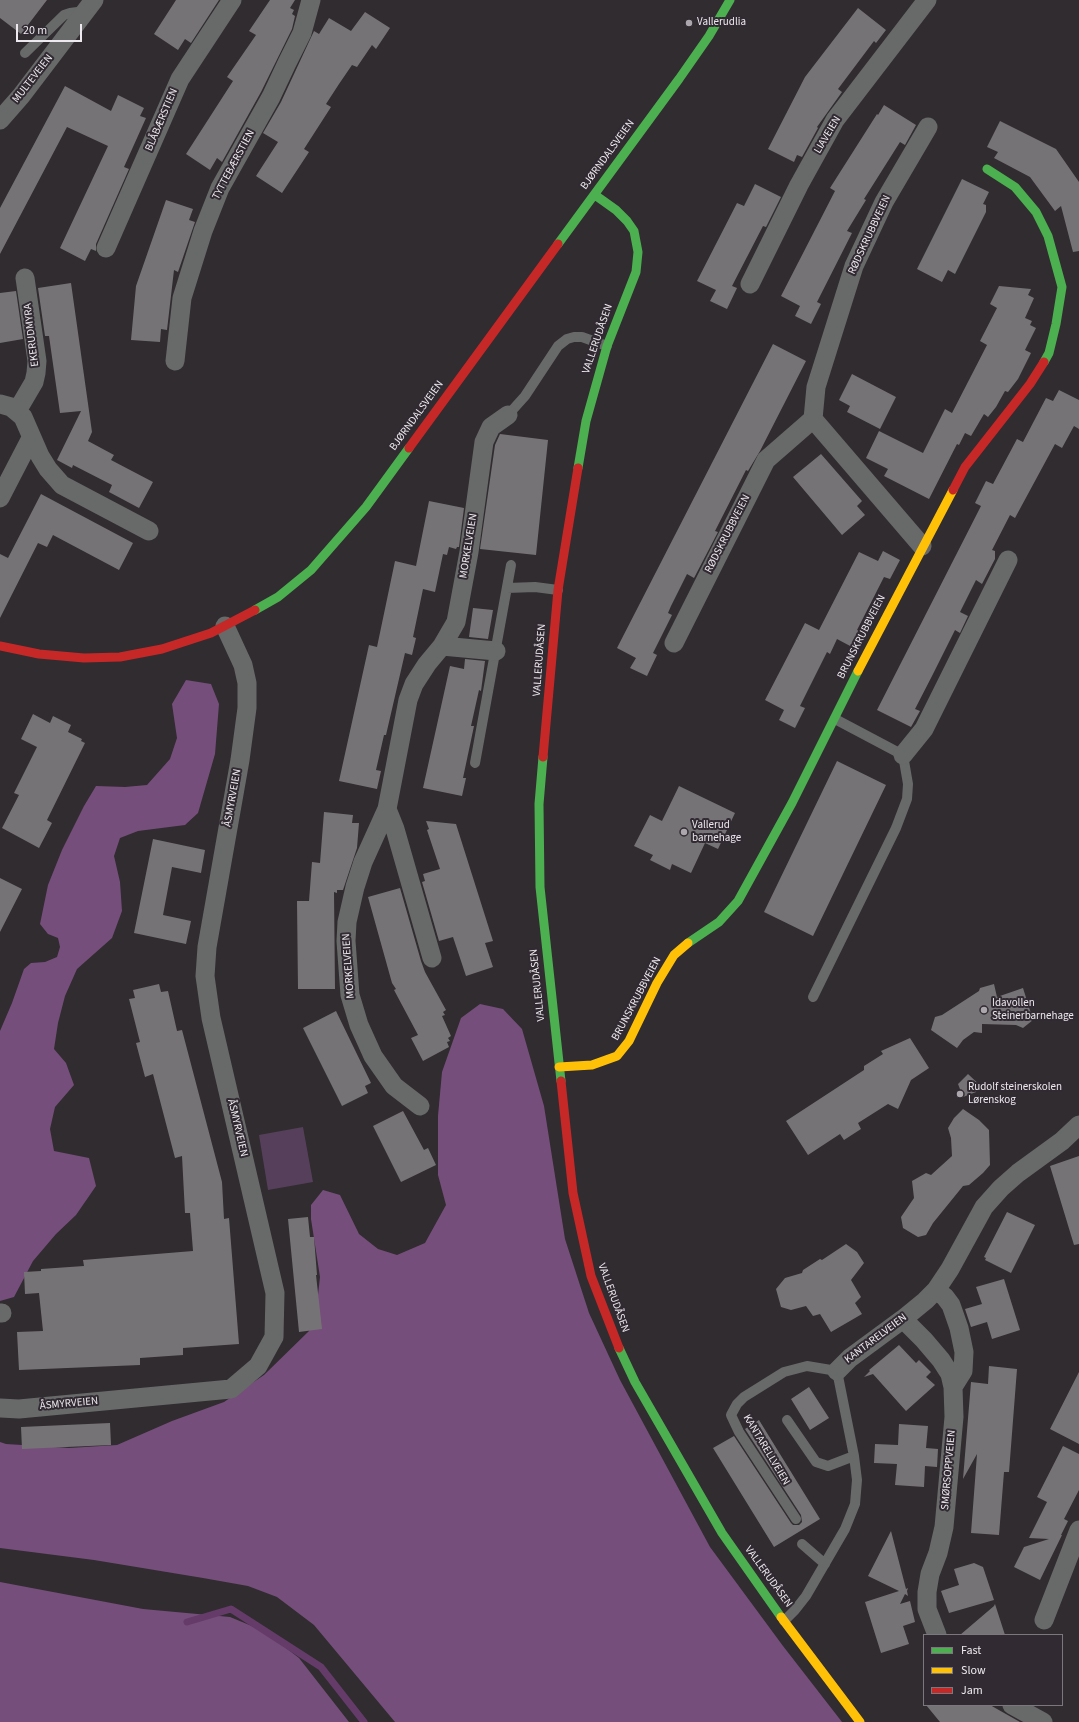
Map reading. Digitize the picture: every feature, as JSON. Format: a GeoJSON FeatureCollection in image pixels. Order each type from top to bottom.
{"type":"FeatureCollection","features":[{"type":"Feature","properties":{"kind":"street","name":"BLÅBÆRSTIEN"},"geometry":{"type":"LineString","coordinates":[[106,248],[180,79],[232,0]]}},
{"type":"Feature","properties":{"kind":"street","name":"TYTTEBÆRSTIEN"},"geometry":{"type":"LineString","coordinates":[[175,361],[182,298],[203,231],[220,188],[271,98],[288,63],[302,32],[311,0]]}},
{"type":"Feature","properties":{"kind":"street","name":"BJØRNDALSVEIEN"},"geometry":{"type":"LineString","coordinates":[[0,646],[58,657],[84,658],[120,657],[177,645],[225,626],[278,597],[311,570],[366,507],[691,62],[730,0]]}},
{"type":"Feature","properties":{"kind":"street","name":"LIAVEIEN"},"geometry":{"type":"LineString","coordinates":[[750,284],[799,185],[835,120],[927,0]]}},
{"type":"Feature","properties":{"kind":"street","name":"MULTEVEIEN"},"geometry":{"type":"LineString","coordinates":[[0,120],[21,96],[90,6]]}},
{"type":"Feature","properties":{"kind":"street","name":"RØDSKRUBBVEIEN"},"geometry":{"type":"LineString","coordinates":[[674,643],[766,460],[813,419],[816,387],[854,266],[884,202],[928,127]]}},
{"type":"Feature","properties":{"kind":"street","name":"BRUNSKRUBBVEIEN"},"geometry":{"type":"LineString","coordinates":[[559,1067],[592,1066],[601,1064],[617,1056],[629,1041],[674,955],[686,944],[729,913],[746,890],[836,719],[922,546],[965,467],[1000,425],[1034,378],[1049,352],[1056,324],[1062,287],[1048,236],[1036,212],[1014,187],[987,169]]}},
{"type":"Feature","properties":{"kind":"street","name":"VALLERUDÅSEN"},"geometry":{"type":"LineString","coordinates":[[595,195],[616,210],[628,221],[634,231],[638,252],[636,272],[607,346],[586,421],[558,590],[539,804],[538,843],[544,932],[573,1192],[591,1276],[601,1307],[635,1382],[726,1539],[784,1621],[860,1722]]}},
{"type":"Feature","properties":{"kind":"street","name":"EKERUDMYRA"},"geometry":{"type":"LineString","coordinates":[[17,411],[34,382],[37,361],[25,278]]}},
{"type":"Feature","properties":{"kind":"street"},"geometry":{"type":"LineString","coordinates":[[0,404],[17,411],[23,417],[31,438],[48,468],[62,484],[149,531]]}},
{"type":"Feature","properties":{"kind":"street","name":"MORKELVEIEN"},"geometry":{"type":"LineString","coordinates":[[420,1106],[394,1086],[373,1056],[357,1019],[350,995],[346,941],[350,906],[364,862],[387,809],[408,700],[418,677],[442,646],[456,622],[469,552],[484,442],[491,427],[508,415]]}},
{"type":"Feature","properties":{"kind":"street"},"geometry":{"type":"LineString","coordinates":[[813,419],[922,546]]}},
{"type":"Feature","properties":{"kind":"street"},"geometry":{"type":"LineString","coordinates":[[0,498],[31,438]]}},
{"type":"Feature","properties":{"kind":"street"},"geometry":{"type":"LineString","coordinates":[[903,755],[924,729],[1008,560]]}},
{"type":"Feature","properties":{"kind":"street","name":"ÅSMYRVEIEN"},"geometry":{"type":"LineString","coordinates":[[0,1408],[18,1409],[231,1389],[258,1366],[274,1337],[276,1293],[210,1018],[205,976],[207,947],[240,760],[247,708],[247,683],[243,665],[225,626]]}},
{"type":"Feature","properties":{"kind":"street"},"geometry":{"type":"LineString","coordinates":[[442,646],[496,651]]}},
{"type":"Feature","properties":{"kind":"street"},"geometry":{"type":"LineString","coordinates":[[387,809],[395,829],[432,958]]}},
{"type":"Feature","properties":{"kind":"street","name":"KANTARELVEIEN"},"geometry":{"type":"LineString","coordinates":[[837,1370],[855,1354],[903,1319],[936,1290],[950,1269],[984,1207],[1000,1188],[1062,1141],[1079,1125]]}},
{"type":"Feature","properties":{"kind":"street"},"geometry":{"type":"LineString","coordinates":[[936,1290],[945,1296],[950,1305],[959,1328],[964,1352],[963,1371],[953,1387]]}},
{"type":"Feature","properties":{"kind":"street","name":"SMØRSOPPVEIEN"},"geometry":{"type":"LineString","coordinates":[[903,1319],[941,1360],[950,1374],[953,1387],[954,1417],[944,1527],[938,1553],[930,1574],[927,1592],[927,1608],[937,1634]]}},
{"type":"Feature","properties":{"kind":"street"},"geometry":{"type":"LineString","coordinates":[[1044,1620],[1079,1530]]}},
{"type":"Feature","properties":{"kind":"street"},"geometry":{"type":"LineString","coordinates":[[1014,1706],[1043,1722]]}},
{"type":"Feature","properties":{"kind":"lane"},"geometry":{"type":"LineString","coordinates":[[26,53],[64,15],[90,6]]}},
{"type":"Feature","properties":{"kind":"lane","name":"MORKELVEIEN"},"geometry":{"type":"LineString","coordinates":[[508,415],[525,396],[558,346],[567,339],[582,337],[607,346]]}},
{"type":"Feature","properties":{"kind":"lane"},"geometry":{"type":"LineString","coordinates":[[475,763],[511,565]]}},
{"type":"Feature","properties":{"kind":"lane"},"geometry":{"type":"LineString","coordinates":[[507,588],[535,587],[558,590]]}},
{"type":"Feature","properties":{"kind":"lane"},"geometry":{"type":"LineString","coordinates":[[813,997],[896,828],[907,799],[908,784],[903,755],[836,719]]}},
{"type":"Feature","properties":{"kind":"lane","name":"KANTARELLVEIEN"},"geometry":{"type":"LineString","coordinates":[[796,1520],[739,1432],[732,1415],[737,1404],[744,1397],[784,1372],[808,1366],[837,1370]]}},
{"type":"Feature","properties":{"kind":"lane","name":"KANTARELVEIEN"},"geometry":{"type":"LineString","coordinates":[[784,1621],[806,1596],[845,1529],[855,1504],[857,1480],[854,1456],[837,1370]]}},
{"type":"Feature","properties":{"kind":"lane"},"geometry":{"type":"LineString","coordinates":[[787,1420],[816,1462],[828,1466],[854,1456]]}},
{"type":"Feature","properties":{"kind":"lane"},"geometry":{"type":"LineString","coordinates":[[802,1544],[824,1564]]}},
{"type":"Feature","properties":{"kind":"shaded area"},"geometry":{"type":"Polygon","coordinates":[[[186,680],[211,684],[219,704],[215,754],[198,813],[185,825],[138,831],[120,838],[114,856],[120,882],[122,911],[112,938],[77,969],[65,996],[58,1023],[54,1049],[66,1063],[74,1085],[55,1107],[50,1129],[54,1151],[89,1158],[96,1186],[76,1215],[56,1234],[33,1261],[14,1297],[0,1301],[0,1031],[24,969],[31,963],[45,962],[57,957],[60,947],[58,938],[48,934],[40,924],[48,885],[62,850],[84,806],[96,786],[125,787],[147,785],[170,759],[177,738],[172,704],[186,680]]]}},
{"type":"Feature","properties":{"kind":"shaded area"},"geometry":{"type":"Polygon","coordinates":[[[480,1004],[503,1009],[522,1029],[544,1106],[565,1239],[589,1313],[620,1380],[710,1547],[783,1646],[842,1722],[395,1722],[314,1625],[277,1597],[248,1586],[203,1578],[94,1560],[0,1548],[0,1442],[6,1444],[69,1448],[117,1445],[172,1421],[224,1402],[264,1375],[309,1331],[316,1313],[320,1277],[311,1219],[311,1205],[323,1190],[340,1195],[359,1234],[378,1249],[397,1255],[425,1243],[446,1205],[438,1175],[438,1116],[442,1072],[461,1018],[480,1004]]]}},
{"type":"Feature","properties":{"kind":"shaded area"},"geometry":{"type":"Polygon","coordinates":[[[303,1127],[313,1182],[268,1190],[259,1135],[303,1127]]]}},
{"type":"Feature","properties":{"kind":"shaded area"},"geometry":{"type":"Polygon","coordinates":[[[0,1582],[143,1609],[230,1617],[264,1631],[299,1658],[349,1722],[0,1722],[0,1582]]]}},
{"type":"Feature","properties":{"kind":"building"},"geometry":{"type":"Polygon","coordinates":[[[0,0],[47,0],[21,34],[0,18],[0,0]]]}},
{"type":"Feature","properties":{"kind":"building"},"geometry":{"type":"Polygon","coordinates":[[[176,0],[219,0],[191,43],[185,39],[178,50],[154,34],[176,0]]]}},
{"type":"Feature","properties":{"kind":"building"},"geometry":{"type":"Polygon","coordinates":[[[270,0],[295,0],[290,8],[294,10],[292,14],[295,16],[292,29],[261,92],[222,162],[217,158],[210,170],[186,154],[233,81],[227,77],[256,35],[249,31],[270,0]]]}},
{"type":"Feature","properties":{"kind":"building"},"geometry":{"type":"Polygon","coordinates":[[[858,8],[886,30],[876,43],[874,41],[838,89],[842,92],[817,127],[818,128],[802,157],[797,155],[794,162],[768,149],[805,77],[858,8]]]}},
{"type":"Feature","properties":{"kind":"building"},"geometry":{"type":"Polygon","coordinates":[[[365,12],[390,28],[376,49],[372,45],[357,67],[352,65],[339,84],[326,104],[331,107],[304,149],[309,152],[282,193],[256,176],[278,142],[263,133],[281,102],[314,31],[319,34],[329,18],[351,31],[365,12]]]}},
{"type":"Feature","properties":{"kind":"building"},"geometry":{"type":"Polygon","coordinates":[[[65,86],[111,111],[118,95],[144,108],[140,116],[146,118],[124,167],[129,169],[96,244],[96,251],[91,249],[85,261],[60,248],[108,146],[67,127],[0,254],[0,208],[65,86]]]}},
{"type":"Feature","properties":{"kind":"building"},"geometry":{"type":"Polygon","coordinates":[[[884,105],[916,125],[905,145],[900,142],[864,199],[866,200],[847,231],[852,233],[817,302],[821,304],[811,324],[795,316],[800,306],[781,296],[835,191],[830,188],[884,105]]]}},
{"type":"Feature","properties":{"kind":"building"},"geometry":{"type":"Polygon","coordinates":[[[1000,121],[1056,149],[1079,182],[1079,251],[1073,252],[1061,206],[1055,211],[1030,177],[994,158],[998,152],[987,147],[1000,121]]]}},
{"type":"Feature","properties":{"kind":"building"},"geometry":{"type":"Polygon","coordinates":[[[962,179],[989,192],[983,204],[986,205],[986,212],[955,274],[948,270],[942,282],[917,269],[962,179]]]}},
{"type":"Feature","properties":{"kind":"building"},"geometry":{"type":"Polygon","coordinates":[[[755,184],[781,197],[766,227],[763,226],[732,286],[737,288],[727,309],[710,301],[716,290],[697,281],[737,203],[744,206],[755,184]]]}},
{"type":"Feature","properties":{"kind":"building"},"geometry":{"type":"Polygon","coordinates":[[[166,200],[193,209],[189,220],[195,222],[178,272],[174,270],[167,330],[161,329],[160,342],[131,340],[136,286],[166,200]]]}},
{"type":"Feature","properties":{"kind":"building"},"geometry":{"type":"Polygon","coordinates":[[[71,283],[92,432],[88,441],[114,455],[111,460],[153,482],[139,508],[109,492],[112,485],[73,465],[72,468],[57,460],[81,411],[60,413],[49,336],[45,336],[38,288],[71,283]]]}},
{"type":"Feature","properties":{"kind":"building"},"geometry":{"type":"Polygon","coordinates":[[[999,286],[1031,289],[1028,295],[1034,298],[1025,318],[1032,321],[1030,325],[1036,328],[1025,350],[1031,353],[1018,379],[1008,392],[1005,391],[996,407],[988,417],[984,414],[971,436],[965,433],[959,445],[957,444],[929,499],[884,476],[888,469],[866,458],[879,431],[923,453],[945,409],[952,413],[987,345],[980,341],[997,308],[990,304],[999,286]]]}},
{"type":"Feature","properties":{"kind":"building"},"geometry":{"type":"Polygon","coordinates":[[[16,291],[23,339],[0,343],[0,293],[16,291]]]}},
{"type":"Feature","properties":{"kind":"building"},"geometry":{"type":"Polygon","coordinates":[[[773,344],[806,361],[760,451],[748,471],[746,470],[715,531],[718,532],[694,578],[687,574],[668,613],[672,615],[653,653],[657,655],[647,676],[630,668],[636,658],[617,648],[773,344]]]}},
{"type":"Feature","properties":{"kind":"building"},"geometry":{"type":"Polygon","coordinates":[[[852,374],[896,397],[880,429],[847,412],[850,406],[839,400],[852,374]]]}},
{"type":"Feature","properties":{"kind":"building"},"geometry":{"type":"Polygon","coordinates":[[[1059,390],[1079,400],[1079,429],[1074,426],[1062,448],[1055,444],[1015,518],[1010,515],[992,550],[995,551],[995,559],[982,584],[976,580],[960,612],[968,616],[960,633],[955,630],[915,709],[920,711],[911,727],[877,710],[981,506],[975,503],[986,481],[993,484],[1017,439],[1023,442],[1046,398],[1053,401],[1059,390]]]}},
{"type":"Feature","properties":{"kind":"building"},"geometry":{"type":"Polygon","coordinates":[[[500,434],[548,440],[536,555],[480,549],[495,445],[500,434]]]}},
{"type":"Feature","properties":{"kind":"building"},"geometry":{"type":"Polygon","coordinates":[[[821,454],[862,501],[857,506],[865,515],[842,535],[793,477],[821,454]]]}},
{"type":"Feature","properties":{"kind":"building"},"geometry":{"type":"Polygon","coordinates":[[[41,494],[133,543],[119,570],[53,535],[47,547],[38,543],[0,618],[0,554],[8,558],[41,494]]]}},
{"type":"Feature","properties":{"kind":"building"},"geometry":{"type":"Polygon","coordinates":[[[429,501],[464,508],[459,547],[456,549],[449,547],[447,555],[443,554],[435,592],[423,589],[413,637],[416,638],[412,655],[405,653],[386,735],[384,735],[376,770],[381,771],[377,789],[339,781],[369,645],[377,647],[395,561],[416,566],[429,501]]]}},
{"type":"Feature","properties":{"kind":"building"},"geometry":{"type":"Polygon","coordinates":[[[883,551],[900,560],[890,579],[884,577],[857,630],[860,631],[852,647],[837,639],[830,654],[827,652],[800,706],[805,708],[795,728],[779,720],[784,710],[765,700],[805,623],[819,630],[859,552],[878,561],[883,551]]]}},
{"type":"Feature","properties":{"kind":"building"},"geometry":{"type":"Polygon","coordinates":[[[473,608],[493,610],[488,639],[469,637],[473,608]]]}},
{"type":"Feature","properties":{"kind":"building"},"geometry":{"type":"Polygon","coordinates":[[[465,659],[485,661],[481,691],[479,690],[471,726],[474,726],[463,778],[466,778],[462,796],[423,788],[450,666],[464,669],[465,659]]]}},
{"type":"Feature","properties":{"kind":"building"},"geometry":{"type":"Polygon","coordinates":[[[33,714],[50,723],[53,716],[71,725],[68,732],[82,739],[81,741],[85,743],[47,820],[52,823],[39,848],[2,828],[19,795],[14,793],[37,747],[21,739],[33,714]]]}},
{"type":"Feature","properties":{"kind":"building"},"geometry":{"type":"Polygon","coordinates":[[[837,761],[886,785],[813,936],[764,912],[837,761]]]}},
{"type":"Feature","properties":{"kind":"building"},"geometry":{"type":"Polygon","coordinates":[[[679,786],[735,813],[718,849],[705,843],[691,873],[672,864],[670,870],[650,860],[653,855],[634,846],[650,815],[662,821],[679,786]]]}},
{"type":"Feature","properties":{"kind":"building"},"geometry":{"type":"Polygon","coordinates":[[[324,812],[353,815],[352,823],[359,823],[357,848],[343,890],[337,890],[337,893],[334,892],[335,989],[298,989],[297,901],[309,901],[312,862],[320,863],[324,812]]]}},
{"type":"Feature","properties":{"kind":"building"},"geometry":{"type":"Polygon","coordinates":[[[426,821],[456,824],[493,941],[485,943],[493,967],[466,976],[453,937],[439,941],[422,882],[425,881],[423,874],[440,869],[427,830],[429,829],[426,821]]]}},
{"type":"Feature","properties":{"kind":"building"},"geometry":{"type":"Polygon","coordinates":[[[153,839],[205,850],[201,873],[172,867],[163,915],[191,921],[186,944],[134,933],[153,839]]]}},
{"type":"Feature","properties":{"kind":"building"},"geometry":{"type":"Polygon","coordinates":[[[0,878],[22,889],[0,932],[0,878]]]}},
{"type":"Feature","properties":{"kind":"building"},"geometry":{"type":"Polygon","coordinates":[[[400,888],[421,961],[425,972],[446,1010],[443,1012],[445,1015],[442,1016],[451,1036],[448,1038],[450,1041],[447,1042],[449,1047],[423,1061],[411,1038],[418,1035],[394,990],[396,989],[392,983],[368,897],[400,888]]]}},
{"type":"Feature","properties":{"kind":"building"},"geometry":{"type":"Polygon","coordinates":[[[159,984],[161,992],[168,991],[177,1031],[182,1030],[222,1182],[224,1219],[229,1218],[239,1344],[183,1348],[183,1355],[140,1358],[140,1365],[19,1370],[17,1332],[43,1331],[39,1293],[25,1294],[24,1272],[41,1271],[41,1269],[84,1266],[83,1260],[193,1251],[190,1213],[185,1213],[182,1156],[175,1158],[153,1074],[145,1077],[136,1043],[140,1042],[129,999],[135,998],[133,990],[159,984]]]}},
{"type":"Feature","properties":{"kind":"building"},"geometry":{"type":"Polygon","coordinates":[[[994,984],[997,997],[1023,988],[1033,1020],[1023,1028],[1016,1025],[982,1024],[982,1033],[974,1032],[963,1040],[957,1048],[931,1030],[935,1017],[942,1015],[979,991],[980,988],[994,984]]]}},
{"type":"Feature","properties":{"kind":"building"},"geometry":{"type":"Polygon","coordinates":[[[336,1011],[371,1083],[365,1086],[368,1093],[342,1106],[303,1028],[336,1011]]]}},
{"type":"Feature","properties":{"kind":"building"},"geometry":{"type":"Polygon","coordinates":[[[910,1038],[929,1068],[911,1080],[898,1109],[888,1104],[858,1123],[861,1129],[844,1140],[840,1134],[808,1155],[786,1121],[864,1070],[864,1066],[883,1054],[881,1051],[910,1038]]]}},
{"type":"Feature","properties":{"kind":"building"},"geometry":{"type":"Polygon","coordinates":[[[968,1074],[984,1089],[963,1097],[958,1084],[968,1074]]]}},
{"type":"Feature","properties":{"kind":"building"},"geometry":{"type":"Polygon","coordinates":[[[963,1109],[979,1120],[989,1130],[990,1165],[969,1185],[963,1186],[933,1223],[926,1235],[918,1237],[903,1228],[901,1217],[914,1198],[912,1181],[926,1173],[931,1175],[952,1156],[951,1138],[948,1128],[954,1118],[963,1109]]]}},
{"type":"Feature","properties":{"kind":"building"},"geometry":{"type":"Polygon","coordinates":[[[403,1111],[424,1150],[428,1148],[436,1165],[401,1182],[373,1126],[403,1111]]]}},
{"type":"Feature","properties":{"kind":"building"},"geometry":{"type":"Polygon","coordinates":[[[1079,1156],[1079,1244],[1074,1245],[1050,1166],[1079,1156]]]}},
{"type":"Feature","properties":{"kind":"building"},"geometry":{"type":"Polygon","coordinates":[[[1007,1212],[1035,1225],[1011,1273],[985,1260],[986,1258],[984,1257],[1007,1212]]]}},
{"type":"Feature","properties":{"kind":"building"},"geometry":{"type":"Polygon","coordinates":[[[308,1217],[310,1237],[314,1237],[316,1275],[322,1329],[299,1332],[288,1219],[308,1217]]]}},
{"type":"Feature","properties":{"kind":"building"},"geometry":{"type":"Polygon","coordinates":[[[846,1244],[857,1252],[864,1263],[851,1280],[861,1297],[855,1303],[862,1314],[831,1332],[820,1314],[813,1316],[806,1306],[791,1310],[781,1307],[776,1289],[785,1278],[802,1273],[803,1270],[820,1259],[822,1260],[846,1244]]]}},
{"type":"Feature","properties":{"kind":"building"},"geometry":{"type":"Polygon","coordinates":[[[1004,1279],[1020,1330],[992,1339],[987,1322],[971,1327],[965,1309],[982,1304],[976,1287],[1004,1279]]]}},
{"type":"Feature","properties":{"kind":"building"},"geometry":{"type":"Polygon","coordinates":[[[899,1345],[916,1363],[919,1360],[931,1372],[926,1377],[935,1385],[906,1411],[873,1374],[864,1377],[870,1371],[869,1370],[899,1345]]]}},
{"type":"Feature","properties":{"kind":"building"},"geometry":{"type":"Polygon","coordinates":[[[989,1366],[1017,1369],[1009,1472],[1004,1472],[999,1535],[971,1533],[977,1454],[963,1479],[971,1382],[988,1384],[989,1366]]]}},
{"type":"Feature","properties":{"kind":"building"},"geometry":{"type":"Polygon","coordinates":[[[1079,1372],[1079,1444],[1050,1429],[1079,1372]]]}},
{"type":"Feature","properties":{"kind":"building"},"geometry":{"type":"Polygon","coordinates":[[[809,1387],[829,1418],[810,1430],[791,1399],[809,1387]]]}},
{"type":"Feature","properties":{"kind":"building"},"geometry":{"type":"Polygon","coordinates":[[[759,1420],[820,1519],[774,1547],[713,1448],[734,1436],[791,1523],[793,1525],[799,1525],[802,1522],[801,1515],[745,1429],[759,1420]]]}},
{"type":"Feature","properties":{"kind":"building"},"geometry":{"type":"Polygon","coordinates":[[[110,1423],[111,1445],[22,1449],[21,1427],[110,1423]]]}},
{"type":"Feature","properties":{"kind":"building"},"geometry":{"type":"Polygon","coordinates":[[[899,1424],[928,1426],[926,1448],[938,1449],[937,1467],[925,1466],[924,1487],[895,1485],[897,1464],[874,1463],[875,1444],[898,1445],[899,1424]]]}},
{"type":"Feature","properties":{"kind":"building"},"geometry":{"type":"Polygon","coordinates":[[[1063,1446],[1079,1454],[1079,1490],[1064,1519],[1068,1521],[1062,1535],[1040,1580],[1014,1567],[1024,1547],[1049,1539],[1029,1538],[1047,1502],[1037,1497],[1063,1446]]]}},
{"type":"Feature","properties":{"kind":"building"},"geometry":{"type":"Polygon","coordinates":[[[891,1531],[906,1589],[908,1588],[908,1596],[905,1594],[900,1604],[910,1601],[915,1622],[903,1626],[909,1644],[881,1653],[865,1602],[899,1591],[868,1576],[891,1531]]]}},
{"type":"Feature","properties":{"kind":"building"},"geometry":{"type":"Polygon","coordinates":[[[974,1563],[983,1567],[994,1600],[949,1613],[941,1591],[959,1585],[954,1569],[974,1563]]]}},
{"type":"Feature","properties":{"kind":"building"},"geometry":{"type":"Polygon","coordinates":[[[995,1604],[1005,1634],[961,1634],[995,1604]]]}},
{"type":"Feature","properties":{"kind":"building"},"geometry":{"type":"Polygon","coordinates":[[[927,1706],[992,1706],[1020,1722],[940,1722],[927,1706]]]}},
{"type":"Feature","properties":{"kind":"waterway"},"geometry":{"type":"LineString","coordinates":[[187,1622],[231,1609],[321,1667],[364,1722]]}},
{"type":"Feature","properties":{"kind":"traffic: fast"},"geometry":{"type":"LineString","coordinates":[[558,244],[679,79],[709,36],[730,0]]}},
{"type":"Feature","properties":{"kind":"traffic: fast"},"geometry":{"type":"LineString","coordinates":[[987,169],[1015,187],[1036,212],[1048,236],[1062,287],[1056,324],[1049,353],[1044,362]]}},
{"type":"Feature","properties":{"kind":"traffic: fast"},"geometry":{"type":"LineString","coordinates":[[578,468],[586,421],[607,346],[636,272],[638,252],[634,231],[627,221],[616,210],[595,195]]}},
{"type":"Feature","properties":{"kind":"traffic: fast"},"geometry":{"type":"LineString","coordinates":[[255,610],[278,597],[311,570],[366,507],[409,448]]}},
{"type":"Feature","properties":{"kind":"traffic: fast"},"geometry":{"type":"LineString","coordinates":[[688,943],[719,922],[738,901],[792,803],[858,671]]}},
{"type":"Feature","properties":{"kind":"traffic: fast"},"geometry":{"type":"LineString","coordinates":[[543,757],[539,804],[540,887],[561,1081]]}},
{"type":"Feature","properties":{"kind":"traffic: fast"},"geometry":{"type":"LineString","coordinates":[[619,1348],[635,1382],[722,1533],[781,1617]]}},
{"type":"Feature","properties":{"kind":"traffic: slow"},"geometry":{"type":"LineString","coordinates":[[858,671],[953,490]]}},
{"type":"Feature","properties":{"kind":"traffic: slow"},"geometry":{"type":"LineString","coordinates":[[559,1067],[592,1065],[617,1056],[629,1041],[657,983],[674,955],[688,943]]}},
{"type":"Feature","properties":{"kind":"traffic: slow"},"geometry":{"type":"LineString","coordinates":[[781,1617],[860,1722]]}},
{"type":"Feature","properties":{"kind":"traffic: jam"},"geometry":{"type":"LineString","coordinates":[[409,448],[558,244]]}},
{"type":"Feature","properties":{"kind":"traffic: jam"},"geometry":{"type":"LineString","coordinates":[[953,490],[965,467],[1030,384],[1044,362]]}},
{"type":"Feature","properties":{"kind":"traffic: jam"},"geometry":{"type":"LineString","coordinates":[[543,757],[558,590],[578,468]]}},
{"type":"Feature","properties":{"kind":"traffic: jam"},"geometry":{"type":"LineString","coordinates":[[0,646],[39,654],[84,658],[120,657],[162,649],[211,633],[255,610]]}},
{"type":"Feature","properties":{"kind":"traffic: jam"},"geometry":{"type":"LineString","coordinates":[[561,1081],[573,1193],[591,1276],[619,1348]]}},
{"type":"Feature","properties":{"kind":"place","name":"Vallerudlia"},"geometry":{"type":"Point","coordinates":[689,23]}},
{"type":"Feature","properties":{"kind":"place","name":"Vallerud barnehage"},"geometry":{"type":"Point","coordinates":[684,832]}},
{"type":"Feature","properties":{"kind":"place","name":"Idavollen Steinerbarnehage"},"geometry":{"type":"Point","coordinates":[984,1010]}},
{"type":"Feature","properties":{"kind":"place","name":"Rudolf steinerskolen Lørenskog"},"geometry":{"type":"Point","coordinates":[960,1094]}}]}
